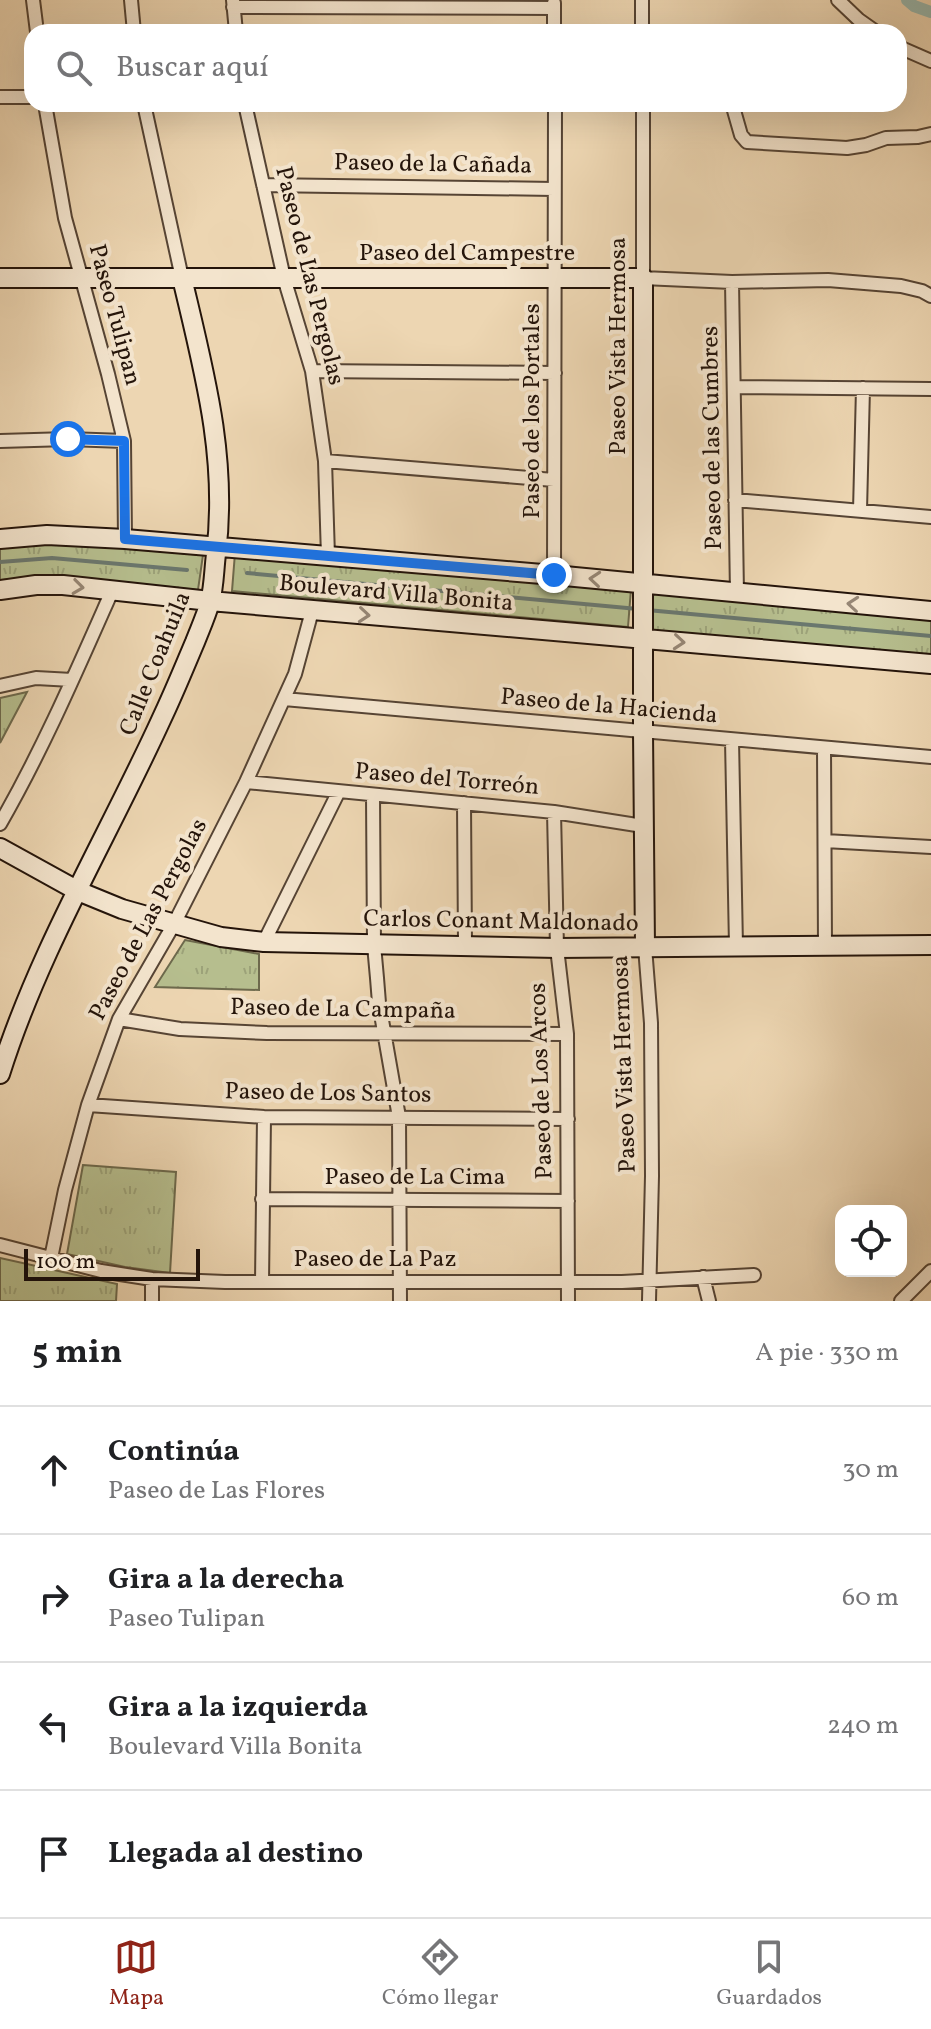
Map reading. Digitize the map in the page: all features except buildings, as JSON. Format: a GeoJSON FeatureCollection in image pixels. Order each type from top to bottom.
{"type":"FeatureCollection","features":[{"type":"Feature","properties":{"kind":"street"},"geometry":{"type":"LineString","coordinates":[[33,0],[36,24]]}},
{"type":"Feature","properties":{"kind":"street"},"geometry":{"type":"LineString","coordinates":[[131,0],[133,24]]}},
{"type":"Feature","properties":{"kind":"street"},"geometry":{"type":"LineString","coordinates":[[642,0],[642,24]]}},
{"type":"Feature","properties":{"kind":"street"},"geometry":{"type":"LineString","coordinates":[[838,0],[865,24]]}},
{"type":"Feature","properties":{"kind":"street"},"geometry":{"type":"LineString","coordinates":[[235,24],[233,4],[554,4]]}},
{"type":"Feature","properties":{"kind":"street"},"geometry":{"type":"LineString","coordinates":[[907,50],[931,61]]}},
{"type":"Feature","properties":{"kind":"street"},"geometry":{"type":"LineString","coordinates":[[0,97],[24,97]]}},
{"type":"Feature","properties":{"kind":"street","name":"Paseo Tulipan"},"geometry":{"type":"LineString","coordinates":[[46,112],[58,183],[80,278],[124,441],[125,539]]}},
{"type":"Feature","properties":{"kind":"street","name":"Calle Coahuila"},"geometry":{"type":"LineString","coordinates":[[0,1074],[28,996],[135,777],[211,598],[220,505],[214,422],[146,112]]}},
{"type":"Feature","properties":{"kind":"street","name":"Paseo de Las Pergolas"},"geometry":{"type":"LineString","coordinates":[[247,112],[284,278],[312,371],[325,461],[328,556]]}},
{"type":"Feature","properties":{"kind":"street","name":"Paseo de los Portales"},"geometry":{"type":"LineString","coordinates":[[554,575],[555,112]]}},
{"type":"Feature","properties":{"kind":"street","name":"Paseo Vista Hermosa"},"geometry":{"type":"LineString","coordinates":[[643,112],[643,826],[645,947],[651,1037],[652,1176],[649,1301]]}},
{"type":"Feature","properties":{"kind":"street"},"geometry":{"type":"LineString","coordinates":[[734,112],[741,135],[747,142],[847,148],[886,138],[931,134]]}},
{"type":"Feature","properties":{"kind":"street","name":"Paseo de la Cañada"},"geometry":{"type":"LineString","coordinates":[[263,185],[554,189]]}},
{"type":"Feature","properties":{"kind":"street","name":"Paseo del Campestre"},"geometry":{"type":"LineString","coordinates":[[0,278],[828,280],[901,286],[931,296]]}},
{"type":"Feature","properties":{"kind":"street","name":"Paseo de las Cumbres"},"geometry":{"type":"LineString","coordinates":[[732,282],[737,593]]}},
{"type":"Feature","properties":{"kind":"street"},"geometry":{"type":"LineString","coordinates":[[312,371],[555,373]]}},
{"type":"Feature","properties":{"kind":"street"},"geometry":{"type":"LineString","coordinates":[[734,387],[931,389]]}},
{"type":"Feature","properties":{"kind":"street"},"geometry":{"type":"LineString","coordinates":[[860,511],[863,388]]}},
{"type":"Feature","properties":{"kind":"street"},"geometry":{"type":"LineString","coordinates":[[0,441],[124,441]]}},
{"type":"Feature","properties":{"kind":"street"},"geometry":{"type":"LineString","coordinates":[[325,461],[554,480]]}},
{"type":"Feature","properties":{"kind":"street"},"geometry":{"type":"LineString","coordinates":[[735,500],[931,517]]}},
{"type":"Feature","properties":{"kind":"street","name":"Boulevard Villa Bonita"},"geometry":{"type":"LineString","coordinates":[[0,539],[47,535],[125,539],[216,550],[554,575],[931,611]]}},
{"type":"Feature","properties":{"kind":"street","name":"Boulevard Villa Bonita"},"geometry":{"type":"LineString","coordinates":[[0,590],[63,585],[211,598],[312,611],[643,636],[931,664]]}},
{"type":"Feature","properties":{"kind":"street"},"geometry":{"type":"LineString","coordinates":[[0,824],[24,781],[112,591]]}},
{"type":"Feature","properties":{"kind":"street","name":"Paseo de Las Pergolas"},"geometry":{"type":"LineString","coordinates":[[51,1258],[88,1105],[119,1019],[174,924],[246,782],[295,674],[312,611]]}},
{"type":"Feature","properties":{"kind":"street"},"geometry":{"type":"LineString","coordinates":[[0,686],[36,678],[72,680]]}},
{"type":"Feature","properties":{"kind":"street","name":"Paseo de la Hacienda"},"geometry":{"type":"LineString","coordinates":[[284,699],[931,757]]}},
{"type":"Feature","properties":{"kind":"street"},"geometry":{"type":"LineString","coordinates":[[732,740],[736,946]]}},
{"type":"Feature","properties":{"kind":"street"},"geometry":{"type":"LineString","coordinates":[[824,748],[825,946]]}},
{"type":"Feature","properties":{"kind":"street","name":"Paseo del Torreón"},"geometry":{"type":"LineString","coordinates":[[246,782],[554,812],[643,826]]}},
{"type":"Feature","properties":{"kind":"street"},"geometry":{"type":"LineString","coordinates":[[264,942],[338,793]]}},
{"type":"Feature","properties":{"kind":"street"},"geometry":{"type":"LineString","coordinates":[[373,795],[374,945],[379,1003],[399,1117],[400,1301]]}},
{"type":"Feature","properties":{"kind":"street"},"geometry":{"type":"LineString","coordinates":[[464,803],[465,945]]}},
{"type":"Feature","properties":{"kind":"street","name":"Paseo de Los Arcos"},"geometry":{"type":"LineString","coordinates":[[554,812],[557,948],[567,1034],[568,1301]]}},
{"type":"Feature","properties":{"kind":"street"},"geometry":{"type":"LineString","coordinates":[[825,841],[931,847]]}},
{"type":"Feature","properties":{"kind":"street","name":"Carlos Conant Maldonado"},"geometry":{"type":"LineString","coordinates":[[0,848],[78,891],[122,909],[221,937],[264,942],[557,948],[931,945]]}},
{"type":"Feature","properties":{"kind":"street","name":"Paseo de La Campaña"},"geometry":{"type":"LineString","coordinates":[[119,1019],[180,1029],[267,1033],[567,1034]]}},
{"type":"Feature","properties":{"kind":"street","name":"Paseo de Los Santos"},"geometry":{"type":"LineString","coordinates":[[88,1105],[264,1117],[568,1119]]}},
{"type":"Feature","properties":{"kind":"street"},"geometry":{"type":"LineString","coordinates":[[262,1282],[264,1117]]}},
{"type":"Feature","properties":{"kind":"street","name":"Paseo de La Cima"},"geometry":{"type":"LineString","coordinates":[[262,1199],[568,1201]]}},
{"type":"Feature","properties":{"kind":"street","name":"Paseo de La Paz"},"geometry":{"type":"LineString","coordinates":[[0,1245],[101,1271],[152,1279],[568,1283],[754,1275]]}},
{"type":"Feature","properties":{"kind":"street"},"geometry":{"type":"LineString","coordinates":[[901,1301],[931,1271]]}},
{"type":"Feature","properties":{"kind":"street"},"geometry":{"type":"LineString","coordinates":[[703,1277],[709,1301]]}},
{"type":"Feature","properties":{"kind":"street"},"geometry":{"type":"LineString","coordinates":[[152,1279],[152,1301]]}},
{"type":"Feature","properties":{"kind":"green space"},"geometry":{"type":"Polygon","coordinates":[[[59,542],[203,555],[198,590],[51,576],[0,580],[0,545],[59,542]]]}},
{"type":"Feature","properties":{"kind":"green space"},"geometry":{"type":"Polygon","coordinates":[[[235,553],[631,589],[628,627],[232,591],[235,553]]]}},
{"type":"Feature","properties":{"kind":"green space"},"geometry":{"type":"Polygon","coordinates":[[[650,590],[931,617],[931,657],[652,632],[650,590]]]}},
{"type":"Feature","properties":{"kind":"green space"},"geometry":{"type":"Polygon","coordinates":[[[27,692],[0,743],[0,698],[27,692]]]}},
{"type":"Feature","properties":{"kind":"green space"},"geometry":{"type":"Polygon","coordinates":[[[185,940],[259,954],[259,990],[155,987],[185,940]]]}},
{"type":"Feature","properties":{"kind":"green space"},"geometry":{"type":"Polygon","coordinates":[[[83,1165],[176,1172],[170,1273],[67,1254],[83,1165]]]}},
{"type":"Feature","properties":{"kind":"green space"},"geometry":{"type":"Polygon","coordinates":[[[0,1258],[117,1284],[116,1301],[0,1301],[0,1258]]]}},
{"type":"Feature","properties":{"kind":"waterway"},"geometry":{"type":"LineString","coordinates":[[907,0],[931,12]]}},
{"type":"Feature","properties":{"kind":"waterway"},"geometry":{"type":"LineString","coordinates":[[0,562],[52,558],[187,570]]}},
{"type":"Feature","properties":{"kind":"waterway"},"geometry":{"type":"LineString","coordinates":[[247,573],[638,609]]}},
{"type":"Feature","properties":{"kind":"waterway"},"geometry":{"type":"LineString","coordinates":[[647,610],[931,636]]}},
{"type":"Feature","properties":{"kind":"route"},"geometry":{"type":"LineString","coordinates":[[68,439],[124,441],[125,539],[554,575]]}}]}
